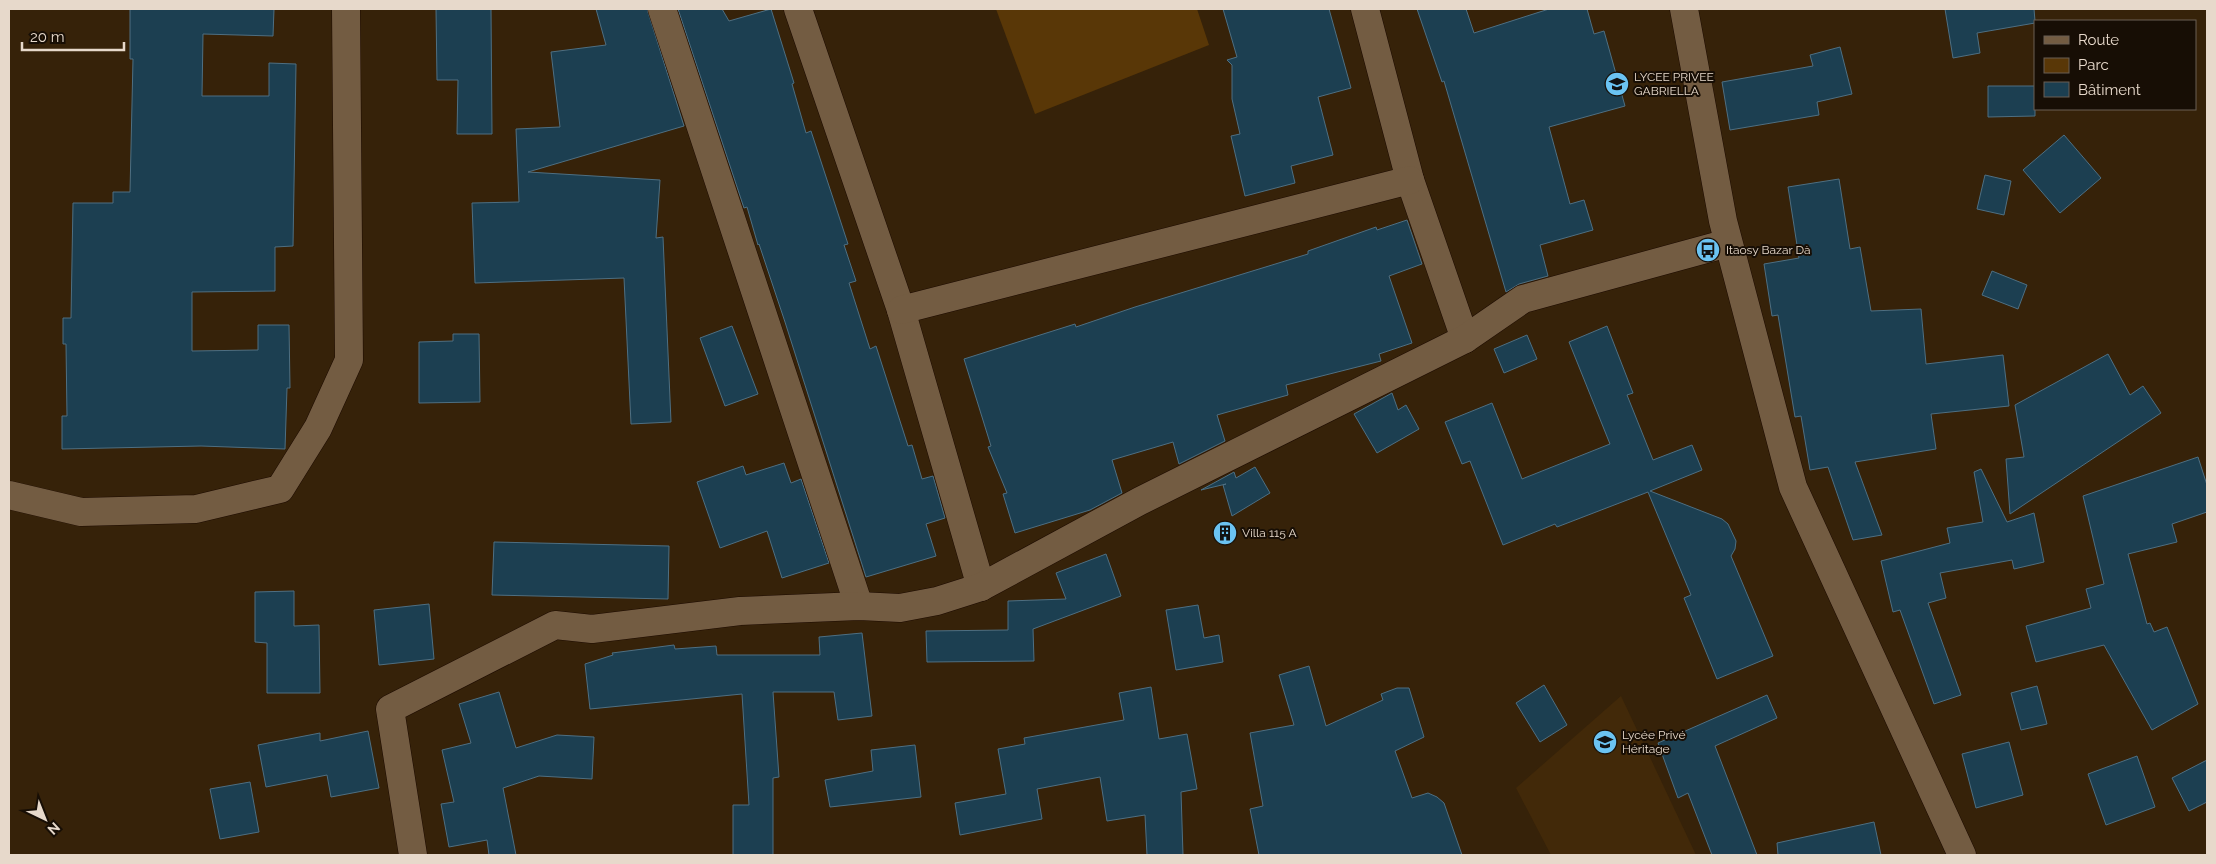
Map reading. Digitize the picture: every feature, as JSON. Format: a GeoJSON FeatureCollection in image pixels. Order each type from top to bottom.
{"type":"FeatureCollection","features":[{"type":"Feature","properties":{"kind":"street"},"geometry":{"type":"LineString","coordinates":[[9,495],[81,512],[196,509],[280,489],[318,428],[349,360],[346,9]]}},
{"type":"Feature","properties":{"kind":"street"},"geometry":{"type":"LineString","coordinates":[[662,9],[859,606]]}},
{"type":"Feature","properties":{"kind":"street"},"geometry":{"type":"LineString","coordinates":[[798,9],[900,310],[980,587]]}},
{"type":"Feature","properties":{"kind":"street"},"geometry":{"type":"LineString","coordinates":[[1365,9],[1410,180],[1465,340]]}},
{"type":"Feature","properties":{"kind":"street"},"geometry":{"type":"LineString","coordinates":[[1684,9],[1714,180],[1728,242],[1793,487],[1962,855]]}},
{"type":"Feature","properties":{"kind":"street"},"geometry":{"type":"LineString","coordinates":[[900,310],[1410,180]]}},
{"type":"Feature","properties":{"kind":"street"},"geometry":{"type":"LineString","coordinates":[[413,855],[390,709],[555,625],[592,629],[740,611],[859,606],[900,608],[937,601],[980,587],[1140,501],[1465,340],[1523,299],[1728,242]]}},
{"type":"Feature","properties":{"kind":"shaded area","name":"Lycée Privé Héritage"},"geometry":{"type":"Polygon","coordinates":[[[1621,696],[1696,855],[1551,855],[1516,788],[1621,696]]]}},
{"type":"Feature","properties":{"kind":"green space"},"geometry":{"type":"Polygon","coordinates":[[[996,9],[1197,9],[1209,45],[1035,114],[996,9]]]}},
{"type":"Feature","properties":{"kind":"building"},"geometry":{"type":"Polygon","coordinates":[[[130,9],[274,9],[273,36],[203,34],[202,96],[269,96],[269,63],[296,64],[293,246],[275,247],[275,291],[192,292],[192,351],[258,350],[258,325],[289,325],[290,388],[287,388],[285,449],[201,446],[62,449],[62,416],[67,416],[66,344],[63,344],[63,318],[71,318],[73,203],[113,203],[113,192],[130,192],[133,59],[130,59],[130,9]]]}},
{"type":"Feature","properties":{"kind":"building"},"geometry":{"type":"Polygon","coordinates":[[[436,9],[491,9],[492,134],[457,134],[458,80],[437,80],[436,9]]]}},
{"type":"Feature","properties":{"kind":"building"},"geometry":{"type":"Polygon","coordinates":[[[596,9],[647,9],[684,126],[528,172],[660,180],[656,238],[663,237],[671,422],[631,424],[624,278],[475,283],[472,203],[519,202],[516,129],[560,127],[551,52],[606,45],[596,9]]]}},
{"type":"Feature","properties":{"kind":"building"},"geometry":{"type":"Polygon","coordinates":[[[678,9],[722,9],[729,21],[771,9],[794,83],[792,84],[806,133],[811,131],[848,244],[844,245],[856,281],[849,283],[870,349],[876,346],[908,446],[912,445],[922,479],[933,476],[945,518],[926,524],[936,556],[866,577],[747,207],[744,208],[678,9]]]}},
{"type":"Feature","properties":{"kind":"building"},"geometry":{"type":"Polygon","coordinates":[[[1223,9],[1329,9],[1351,88],[1318,97],[1333,155],[1291,166],[1295,183],[1245,196],[1231,136],[1240,134],[1232,99],[1232,65],[1227,60],[1237,57],[1223,9]]]}},
{"type":"Feature","properties":{"kind":"building"},"geometry":{"type":"Polygon","coordinates":[[[1417,9],[1466,9],[1474,33],[1549,9],[1587,9],[1594,34],[1604,31],[1625,106],[1549,127],[1570,204],[1584,200],[1593,230],[1540,245],[1548,276],[1519,284],[1506,292],[1444,81],[1442,82],[1417,9]]]}},
{"type":"Feature","properties":{"kind":"building"},"geometry":{"type":"Polygon","coordinates":[[[1945,9],[2034,9],[2034,23],[1977,33],[1980,53],[1953,58],[1945,9]]]}},
{"type":"Feature","properties":{"kind":"building"},"geometry":{"type":"Polygon","coordinates":[[[1840,47],[1852,94],[1817,102],[1819,115],[1730,130],[1722,82],[1813,66],[1810,55],[1840,47]]]}},
{"type":"Feature","properties":{"kind":"building"},"geometry":{"type":"Polygon","coordinates":[[[1988,86],[2034,86],[2035,116],[1988,117],[1988,86]]]}},
{"type":"Feature","properties":{"kind":"building"},"geometry":{"type":"Polygon","coordinates":[[[2064,135],[2101,178],[2060,213],[2023,170],[2064,135]]]}},
{"type":"Feature","properties":{"kind":"building"},"geometry":{"type":"Polygon","coordinates":[[[1985,175],[2011,181],[2004,215],[1977,209],[1985,175]]]}},
{"type":"Feature","properties":{"kind":"building"},"geometry":{"type":"Polygon","coordinates":[[[1839,179],[1850,249],[1860,247],[1871,311],[1921,309],[1926,364],[2003,355],[2009,406],[1931,414],[1936,449],[1855,462],[1882,535],[1853,540],[1828,467],[1810,470],[1801,416],[1795,417],[1778,315],[1772,316],[1764,264],[1799,258],[1788,187],[1839,179]]]}},
{"type":"Feature","properties":{"kind":"building"},"geometry":{"type":"Polygon","coordinates":[[[1407,220],[1422,264],[1389,276],[1412,343],[1379,354],[1381,361],[1286,385],[1288,395],[1217,415],[1225,441],[1179,464],[1173,442],[1112,460],[1122,493],[1090,510],[1015,533],[1003,494],[1007,493],[988,447],[991,446],[964,359],[1075,324],[1076,327],[1308,254],[1308,251],[1376,227],[1377,230],[1407,220]]]}},
{"type":"Feature","properties":{"kind":"building"},"geometry":{"type":"Polygon","coordinates":[[[1992,271],[2027,285],[2018,309],[1982,295],[1992,271]]]}},
{"type":"Feature","properties":{"kind":"building"},"geometry":{"type":"Polygon","coordinates":[[[732,326],[758,394],[725,406],[700,338],[732,326]]]}},
{"type":"Feature","properties":{"kind":"building"},"geometry":{"type":"Polygon","coordinates":[[[1607,326],[1633,393],[1627,395],[1653,460],[1692,445],[1702,470],[1650,491],[1722,519],[1728,524],[1736,541],[1735,549],[1731,556],[1773,656],[1717,679],[1684,598],[1691,595],[1648,492],[1557,527],[1555,524],[1503,545],[1470,461],[1462,464],[1445,422],[1492,403],[1522,479],[1610,444],[1569,342],[1607,326]]]}},
{"type":"Feature","properties":{"kind":"building"},"geometry":{"type":"Polygon","coordinates":[[[453,334],[479,334],[480,402],[419,403],[419,342],[453,341],[453,334]]]}},
{"type":"Feature","properties":{"kind":"building"},"geometry":{"type":"Polygon","coordinates":[[[1527,335],[1537,359],[1504,373],[1494,349],[1527,335]]]}},
{"type":"Feature","properties":{"kind":"building"},"geometry":{"type":"Polygon","coordinates":[[[2108,354],[2130,395],[2143,386],[2161,413],[2010,514],[2006,459],[2024,457],[2015,405],[2108,354]]]}},
{"type":"Feature","properties":{"kind":"building"},"geometry":{"type":"Polygon","coordinates":[[[1392,393],[1398,410],[1406,405],[1419,429],[1377,453],[1354,414],[1392,393]]]}},
{"type":"Feature","properties":{"kind":"building"},"geometry":{"type":"Polygon","coordinates":[[[2198,457],[2207,485],[2207,512],[2172,524],[2177,542],[2128,554],[2147,624],[2150,623],[2154,632],[2167,627],[2198,704],[2152,730],[2104,645],[2036,662],[2026,626],[2091,608],[2086,589],[2104,584],[2083,496],[2198,457]]]}},
{"type":"Feature","properties":{"kind":"building"},"geometry":{"type":"Polygon","coordinates":[[[784,463],[791,483],[801,479],[829,563],[782,578],[767,531],[720,548],[697,482],[743,466],[746,475],[784,463]]]}},
{"type":"Feature","properties":{"kind":"building"},"geometry":{"type":"Polygon","coordinates":[[[1255,467],[1270,493],[1232,516],[1223,485],[1226,484],[1201,490],[1234,472],[1236,478],[1255,467]]]}},
{"type":"Feature","properties":{"kind":"building"},"geometry":{"type":"Polygon","coordinates":[[[1981,469],[2007,522],[2034,513],[2044,562],[2014,569],[2012,560],[1940,573],[1946,598],[1928,603],[1961,695],[1934,704],[1900,610],[1893,612],[1881,561],[1950,543],[1947,528],[1983,522],[1974,472],[1981,469]]]}},
{"type":"Feature","properties":{"kind":"building"},"geometry":{"type":"Polygon","coordinates":[[[494,542],[669,546],[668,599],[492,595],[494,542]]]}},
{"type":"Feature","properties":{"kind":"building"},"geometry":{"type":"Polygon","coordinates":[[[1106,554],[1121,596],[1033,629],[1034,661],[927,662],[926,631],[1008,630],[1008,601],[1066,599],[1056,573],[1106,554]]]}},
{"type":"Feature","properties":{"kind":"building"},"geometry":{"type":"Polygon","coordinates":[[[294,591],[294,626],[319,625],[320,693],[267,693],[267,643],[255,642],[255,592],[294,591]]]}},
{"type":"Feature","properties":{"kind":"building"},"geometry":{"type":"Polygon","coordinates":[[[429,604],[434,659],[379,665],[374,610],[429,604]]]}},
{"type":"Feature","properties":{"kind":"building"},"geometry":{"type":"Polygon","coordinates":[[[1198,605],[1204,638],[1219,635],[1223,662],[1176,670],[1166,610],[1198,605]]]}},
{"type":"Feature","properties":{"kind":"building"},"geometry":{"type":"Polygon","coordinates":[[[862,633],[872,716],[838,720],[834,692],[773,692],[779,777],[773,778],[773,855],[733,855],[733,805],[749,805],[742,694],[590,709],[585,664],[613,655],[612,653],[674,645],[675,649],[716,646],[717,655],[820,655],[819,637],[862,633]]]}},
{"type":"Feature","properties":{"kind":"building"},"geometry":{"type":"Polygon","coordinates":[[[1309,666],[1326,726],[1383,700],[1381,694],[1397,688],[1409,688],[1424,737],[1395,751],[1412,798],[1428,793],[1444,803],[1462,855],[1259,855],[1250,809],[1263,806],[1250,733],[1294,725],[1279,675],[1309,666]]]}},
{"type":"Feature","properties":{"kind":"building"},"geometry":{"type":"Polygon","coordinates":[[[1544,685],[1567,725],[1540,742],[1516,703],[1544,685]]]}},
{"type":"Feature","properties":{"kind":"building"},"geometry":{"type":"Polygon","coordinates":[[[2037,686],[2047,724],[2021,730],[2011,693],[2037,686]]]}},
{"type":"Feature","properties":{"kind":"building"},"geometry":{"type":"Polygon","coordinates":[[[1151,687],[1159,739],[1187,734],[1197,789],[1181,792],[1183,855],[1147,855],[1145,815],[1107,821],[1100,777],[1037,789],[1042,819],[960,835],[955,803],[1006,794],[998,749],[1025,744],[1024,738],[1124,720],[1119,693],[1151,687]]]}},
{"type":"Feature","properties":{"kind":"building"},"geometry":{"type":"Polygon","coordinates":[[[499,692],[516,748],[557,735],[594,737],[592,779],[539,776],[503,788],[516,855],[489,855],[487,840],[449,847],[441,804],[454,802],[442,750],[471,743],[459,704],[499,692]]]}},
{"type":"Feature","properties":{"kind":"building"},"geometry":{"type":"Polygon","coordinates":[[[1767,695],[1777,718],[1715,746],[1757,855],[1712,855],[1688,793],[1678,798],[1658,743],[1767,695]]]}},
{"type":"Feature","properties":{"kind":"building"},"geometry":{"type":"Polygon","coordinates":[[[368,731],[379,788],[331,797],[327,775],[266,787],[258,745],[320,733],[320,741],[368,731]]]}},
{"type":"Feature","properties":{"kind":"building"},"geometry":{"type":"Polygon","coordinates":[[[2009,742],[2023,795],[1976,808],[1962,754],[2009,742]]]}},
{"type":"Feature","properties":{"kind":"building"},"geometry":{"type":"Polygon","coordinates":[[[915,745],[921,797],[830,807],[825,780],[873,771],[871,750],[915,745]]]}},
{"type":"Feature","properties":{"kind":"building"},"geometry":{"type":"Polygon","coordinates":[[[2137,756],[2155,807],[2106,825],[2088,774],[2137,756]]]}},
{"type":"Feature","properties":{"kind":"building"},"geometry":{"type":"Polygon","coordinates":[[[2207,760],[2207,802],[2189,811],[2172,778],[2207,760]]]}},
{"type":"Feature","properties":{"kind":"building"},"geometry":{"type":"Polygon","coordinates":[[[250,782],[259,832],[220,839],[210,789],[250,782]]]}},
{"type":"Feature","properties":{"kind":"building"},"geometry":{"type":"Polygon","coordinates":[[[1874,822],[1881,855],[1778,855],[1777,843],[1874,822]]]}},
{"type":"Feature","properties":{"kind":"place","name":"LYCEE PRIVEE GABRIELLA"},"geometry":{"type":"Point","coordinates":[1617,84]}},
{"type":"Feature","properties":{"kind":"place","name":"Itaosy Bazar Dà"},"geometry":{"type":"Point","coordinates":[1708,250]}},
{"type":"Feature","properties":{"kind":"place","name":"Villa 115 A"},"geometry":{"type":"Point","coordinates":[1225,533]}},
{"type":"Feature","properties":{"kind":"place","name":"Lycée Privé Héritage"},"geometry":{"type":"Point","coordinates":[1605,742]}}]}
